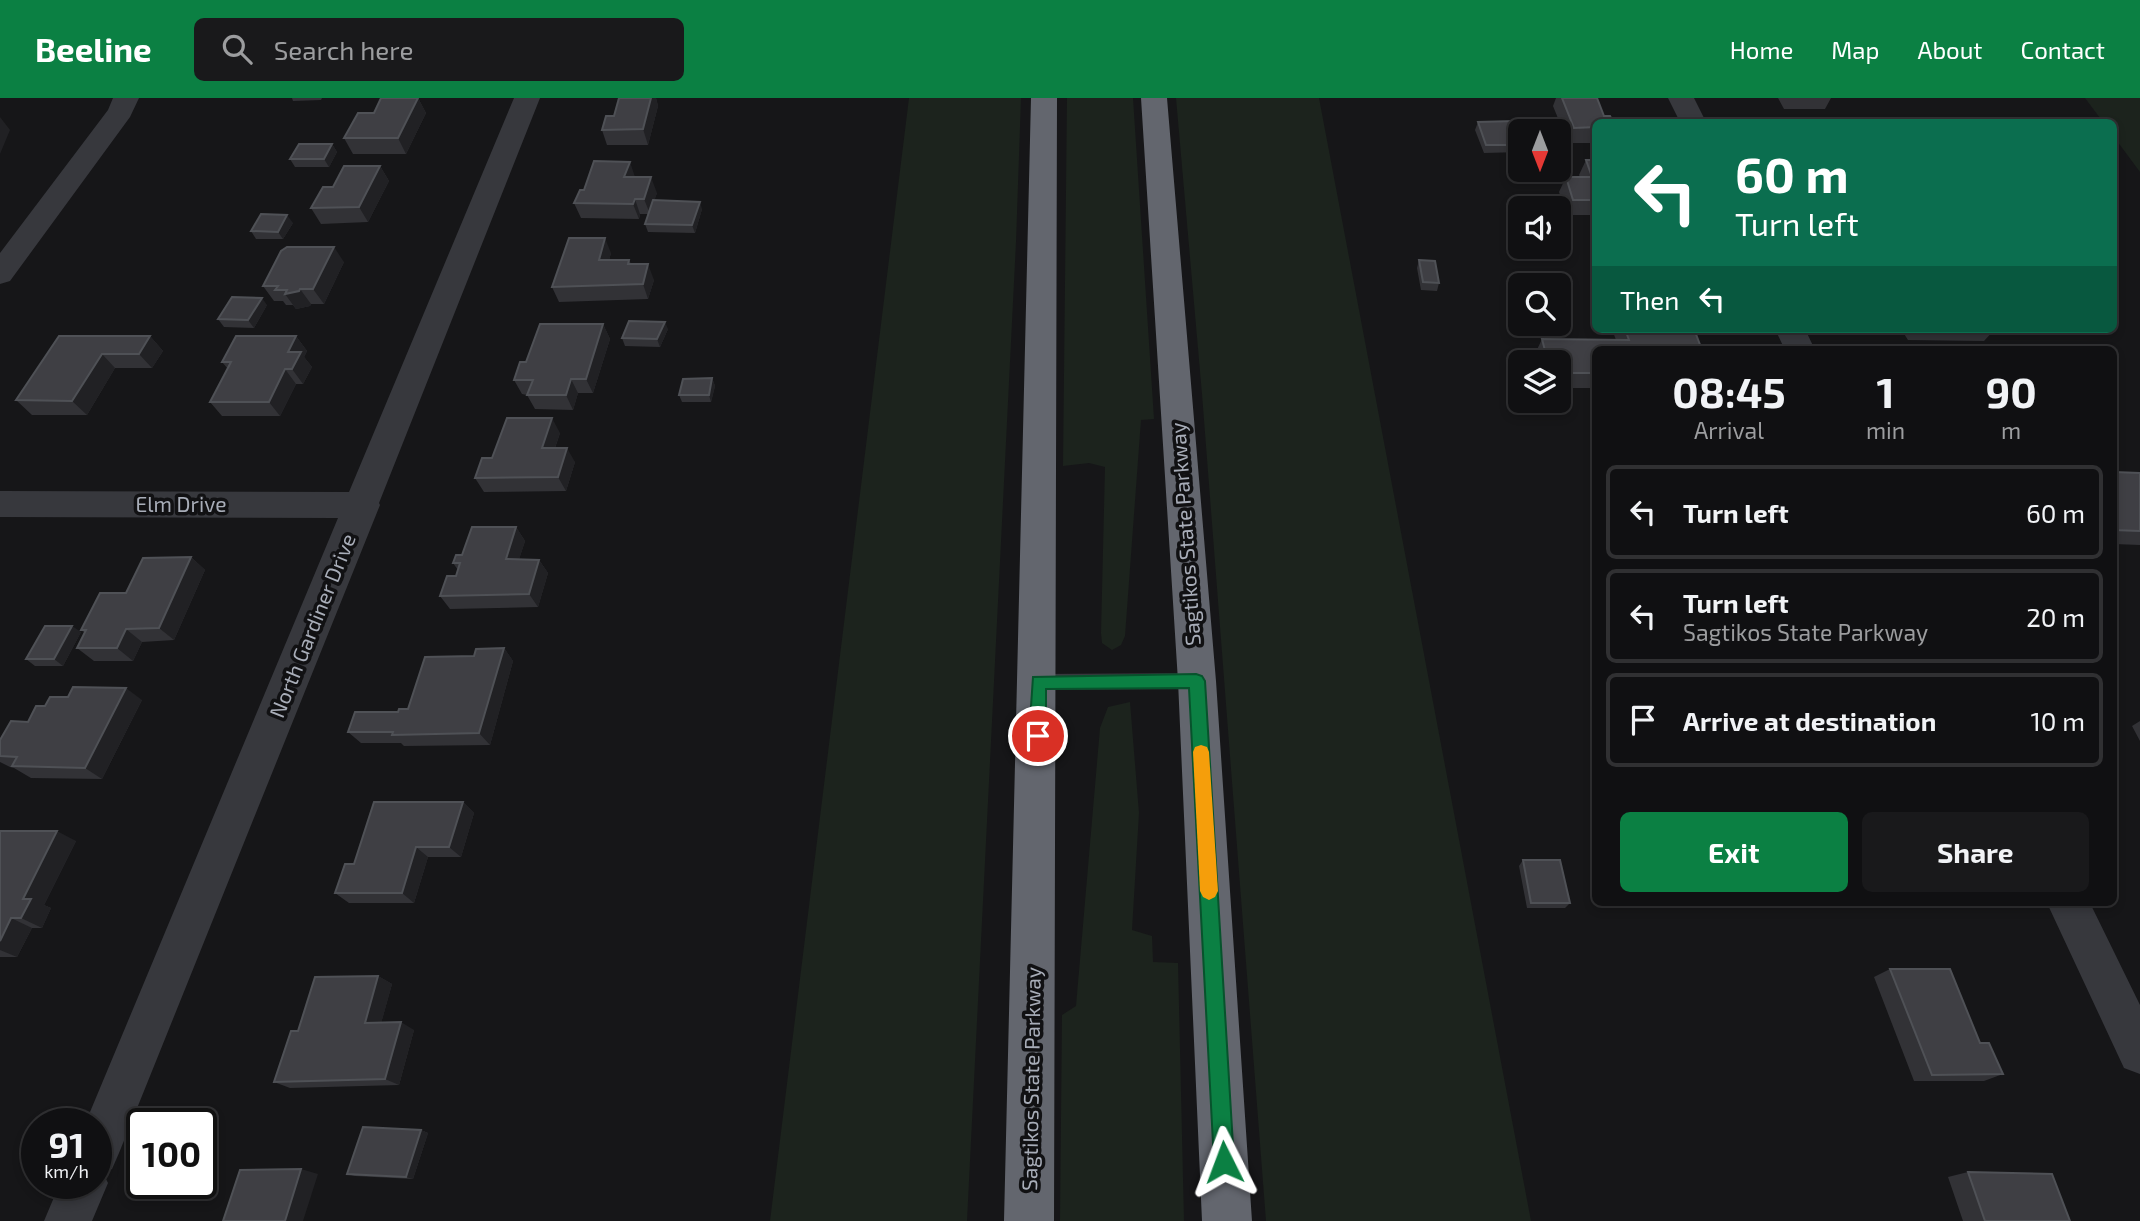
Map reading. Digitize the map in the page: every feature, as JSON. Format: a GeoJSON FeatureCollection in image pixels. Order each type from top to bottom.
{"type":"FeatureCollection","features":[{"type":"Feature","properties":{"kind":"highway","name":"Sagtikos State Parkway"},"geometry":{"type":"LineString","coordinates":[[1029,1221],[1044,98]]}},
{"type":"Feature","properties":{"kind":"highway","name":"Sagtikos State Parkway"},"geometry":{"type":"LineString","coordinates":[[1154,98],[1196,681],[1227,1221]]}},
{"type":"Feature","properties":{"kind":"street"},"geometry":{"type":"LineString","coordinates":[[0,274],[121,111],[126,98]]}},
{"type":"Feature","properties":{"kind":"street","name":"North Gardiner Drive"},"geometry":{"type":"LineString","coordinates":[[112,1114],[527,98]]}},
{"type":"Feature","properties":{"kind":"street"},"geometry":{"type":"LineString","coordinates":[[1681,98],[1692,119]]}},
{"type":"Feature","properties":{"kind":"street","name":"Elm Drive"},"geometry":{"type":"LineString","coordinates":[[0,504],[363,505]]}},
{"type":"Feature","properties":{"kind":"street"},"geometry":{"type":"LineString","coordinates":[[2068,906],[2140,1052]]}},
{"type":"Feature","properties":{"kind":"street"},"geometry":{"type":"LineString","coordinates":[[68,1221],[77,1199]]}},
{"type":"Feature","properties":{"kind":"lane"},"geometry":{"type":"LineString","coordinates":[[1038,682],[1196,681]]}},
{"type":"Feature","properties":{"kind":"shaded area"},"geometry":{"type":"Polygon","coordinates":[[[909,98],[1021,98],[967,1221],[770,1221],[909,98]]]}},
{"type":"Feature","properties":{"kind":"shaded area"},"geometry":{"type":"Polygon","coordinates":[[[1067,98],[1133,98],[1154,419],[1141,420],[1125,636],[1121,645],[1112,650],[1102,643],[1101,633],[1105,467],[1089,463],[1063,466],[1067,98]]]}},
{"type":"Feature","properties":{"kind":"shaded area"},"geometry":{"type":"Polygon","coordinates":[[[1176,98],[1319,98],[1531,1221],[1266,1221],[1202,394],[1176,98]]]}},
{"type":"Feature","properties":{"kind":"shaded area"},"geometry":{"type":"Polygon","coordinates":[[[2085,98],[2140,98],[2140,172],[2117,141],[2117,119],[2101,119],[2085,98]]]}},
{"type":"Feature","properties":{"kind":"shaded area"},"geometry":{"type":"Polygon","coordinates":[[[1130,702],[1139,813],[1132,930],[1152,936],[1153,962],[1178,963],[1184,1221],[1060,1221],[1062,1015],[1076,1006],[1100,728],[1108,707],[1130,702]]]}},
{"type":"Feature","properties":{"kind":"building"},"geometry":{"type":"Polygon","coordinates":[[[381,98],[418,98],[398,138],[344,138],[358,113],[374,113],[381,98]]]}},
{"type":"Feature","properties":{"kind":"building"},"geometry":{"type":"Polygon","coordinates":[[[619,98],[651,98],[643,129],[602,130],[606,116],[614,116],[619,98]]]}},
{"type":"Feature","properties":{"kind":"building"},"geometry":{"type":"Polygon","coordinates":[[[1562,98],[1597,98],[1604,116],[1610,116],[1612,119],[1592,119],[1592,127],[1574,128],[1562,98]]]}},
{"type":"Feature","properties":{"kind":"building"},"geometry":{"type":"Polygon","coordinates":[[[1508,121],[1508,145],[1486,145],[1478,122],[1508,121]]]}},
{"type":"Feature","properties":{"kind":"building"},"geometry":{"type":"Polygon","coordinates":[[[299,144],[332,144],[324,159],[290,159],[299,144]]]}},
{"type":"Feature","properties":{"kind":"building"},"geometry":{"type":"Polygon","coordinates":[[[1586,160],[1592,160],[1592,177],[1586,160]]]}},
{"type":"Feature","properties":{"kind":"building"},"geometry":{"type":"Polygon","coordinates":[[[594,161],[630,162],[624,177],[651,177],[644,199],[635,199],[633,204],[574,203],[580,190],[584,190],[594,161]]]}},
{"type":"Feature","properties":{"kind":"building"},"geometry":{"type":"Polygon","coordinates":[[[344,166],[380,166],[359,207],[311,208],[323,187],[333,187],[344,166]]]}},
{"type":"Feature","properties":{"kind":"building"},"geometry":{"type":"Polygon","coordinates":[[[1572,177],[1592,177],[1592,200],[1573,200],[1568,182],[1572,182],[1572,177]]]}},
{"type":"Feature","properties":{"kind":"building"},"geometry":{"type":"Polygon","coordinates":[[[653,200],[700,202],[692,225],[645,224],[653,200]]]}},
{"type":"Feature","properties":{"kind":"building"},"geometry":{"type":"Polygon","coordinates":[[[261,214],[287,215],[278,232],[251,231],[261,214]]]}},
{"type":"Feature","properties":{"kind":"building"},"geometry":{"type":"Polygon","coordinates":[[[569,238],[605,238],[599,260],[629,260],[628,264],[648,264],[643,284],[552,287],[569,238]]]}},
{"type":"Feature","properties":{"kind":"building"},"geometry":{"type":"Polygon","coordinates":[[[287,247],[334,247],[313,289],[300,289],[285,294],[287,290],[275,290],[278,286],[263,286],[281,251],[287,247]]]}},
{"type":"Feature","properties":{"kind":"building"},"geometry":{"type":"Polygon","coordinates":[[[1419,260],[1435,261],[1439,283],[1423,282],[1419,260]]]}},
{"type":"Feature","properties":{"kind":"building"},"geometry":{"type":"Polygon","coordinates":[[[232,297],[262,298],[248,320],[218,319],[232,297]]]}},
{"type":"Feature","properties":{"kind":"building"},"geometry":{"type":"Polygon","coordinates":[[[629,321],[665,322],[657,339],[622,338],[629,321]]]}},
{"type":"Feature","properties":{"kind":"building"},"geometry":{"type":"Polygon","coordinates":[[[540,324],[603,324],[586,379],[571,379],[566,395],[527,395],[533,380],[514,380],[520,362],[526,362],[540,324]]]}},
{"type":"Feature","properties":{"kind":"building"},"geometry":{"type":"Polygon","coordinates":[[[1626,333],[1696,333],[1700,346],[1592,346],[1592,373],[1571,373],[1571,350],[1545,350],[1542,339],[1629,340],[1626,333]]]}},
{"type":"Feature","properties":{"kind":"building"},"geometry":{"type":"Polygon","coordinates":[[[59,336],[150,336],[139,354],[102,354],[72,401],[16,400],[59,336]]]}},
{"type":"Feature","properties":{"kind":"building"},"geometry":{"type":"Polygon","coordinates":[[[236,336],[296,336],[288,352],[301,352],[292,369],[285,369],[269,402],[210,402],[231,362],[222,362],[236,336]]]}},
{"type":"Feature","properties":{"kind":"building"},"geometry":{"type":"Polygon","coordinates":[[[712,378],[709,395],[679,395],[683,379],[712,378]]]}},
{"type":"Feature","properties":{"kind":"building"},"geometry":{"type":"Polygon","coordinates":[[[507,418],[552,418],[542,448],[567,448],[558,477],[475,478],[482,458],[492,458],[507,418]]]}},
{"type":"Feature","properties":{"kind":"building"},"geometry":{"type":"Polygon","coordinates":[[[2117,472],[2140,473],[2140,531],[2117,530],[2117,472]]]}},
{"type":"Feature","properties":{"kind":"building"},"geometry":{"type":"Polygon","coordinates":[[[472,527],[516,527],[506,559],[539,560],[529,594],[440,596],[447,576],[456,576],[460,563],[453,563],[456,555],[462,555],[472,527]]]}},
{"type":"Feature","properties":{"kind":"building"},"geometry":{"type":"Polygon","coordinates":[[[191,557],[159,628],[126,629],[117,648],[77,648],[86,630],[81,630],[100,593],[126,593],[143,558],[191,557]]]}},
{"type":"Feature","properties":{"kind":"building"},"geometry":{"type":"Polygon","coordinates":[[[45,626],[72,626],[54,659],[26,659],[45,626]]]}},
{"type":"Feature","properties":{"kind":"building"},"geometry":{"type":"Polygon","coordinates":[[[504,648],[479,733],[392,735],[393,732],[348,732],[355,712],[398,712],[399,709],[408,709],[425,657],[474,656],[476,649],[504,648]]]}},
{"type":"Feature","properties":{"kind":"building"},"geometry":{"type":"Polygon","coordinates":[[[73,687],[126,688],[85,768],[12,766],[17,757],[0,756],[0,740],[11,721],[28,722],[36,706],[45,706],[50,697],[68,697],[73,687]]]}},
{"type":"Feature","properties":{"kind":"building"},"geometry":{"type":"Polygon","coordinates":[[[374,802],[463,802],[449,847],[416,847],[402,893],[335,893],[345,864],[354,864],[374,802]]]}},
{"type":"Feature","properties":{"kind":"building"},"geometry":{"type":"Polygon","coordinates":[[[0,831],[57,831],[23,899],[31,899],[21,918],[11,918],[0,941],[0,831]]]}},
{"type":"Feature","properties":{"kind":"building"},"geometry":{"type":"Polygon","coordinates":[[[1523,860],[1560,860],[1570,903],[1531,903],[1523,860]]]}},
{"type":"Feature","properties":{"kind":"building"},"geometry":{"type":"Polygon","coordinates":[[[1890,969],[1950,969],[1980,1043],[1989,1043],[2003,1074],[1932,1075],[1890,969]]]}},
{"type":"Feature","properties":{"kind":"building"},"geometry":{"type":"Polygon","coordinates":[[[378,976],[365,1023],[401,1022],[385,1079],[274,1082],[291,1031],[298,1031],[315,977],[378,976]]]}},
{"type":"Feature","properties":{"kind":"building"},"geometry":{"type":"Polygon","coordinates":[[[363,1127],[421,1130],[406,1177],[347,1174],[363,1127]]]}},
{"type":"Feature","properties":{"kind":"building"},"geometry":{"type":"Polygon","coordinates":[[[301,1169],[285,1221],[223,1221],[240,1170],[301,1169]]]}},
{"type":"Feature","properties":{"kind":"building"},"geometry":{"type":"Polygon","coordinates":[[[1968,1172],[2052,1174],[2070,1221],[1985,1221],[1968,1172]]]}},
{"type":"Feature","properties":{"kind":"slow traffic"},"geometry":{"type":"LineString","coordinates":[[1201,752],[1209,891]]}},
{"type":"Feature","properties":{"kind":"route"},"geometry":{"type":"LineString","coordinates":[[1038,736],[1038,682],[1196,681],[1224,1162]]}}]}
